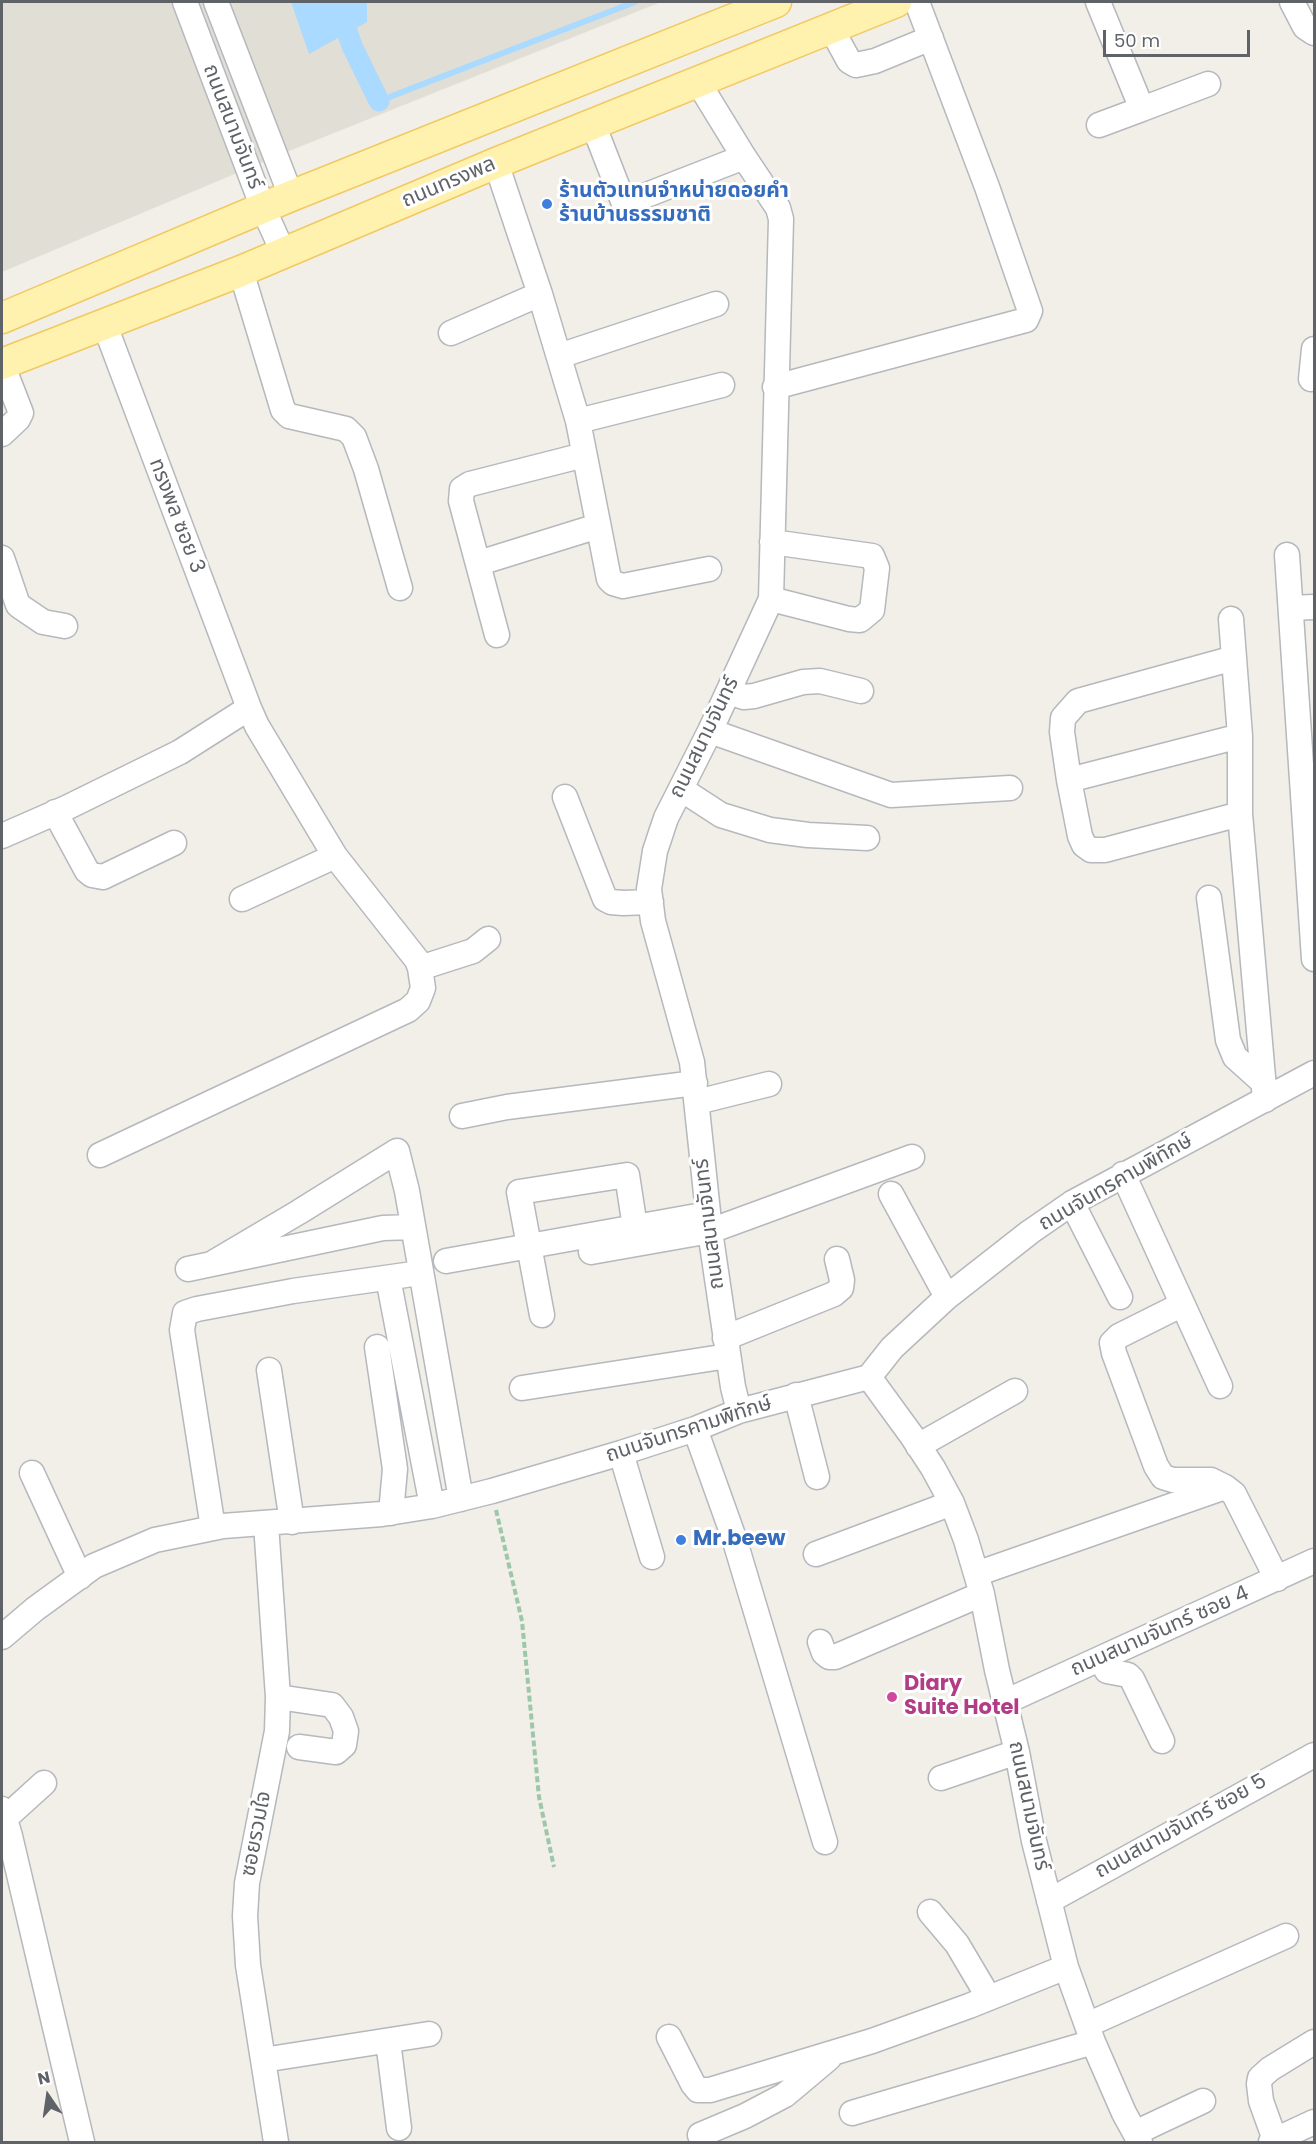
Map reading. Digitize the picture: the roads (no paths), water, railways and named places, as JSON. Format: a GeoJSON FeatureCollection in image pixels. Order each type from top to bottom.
{"type":"FeatureCollection","features":[{"type":"Feature","properties":{"kind":"main road"},"geometry":{"type":"LineString","coordinates":[[2,318],[291,196],[776,2]]}},
{"type":"Feature","properties":{"kind":"main road","name":"ถนนทรงพล"},"geometry":{"type":"LineString","coordinates":[[2,364],[241,271],[496,163],[896,2]]}},
{"type":"Feature","properties":{"kind":"main road"},"geometry":{"type":"LineString","coordinates":[[698,33],[708,78]]}},
{"type":"Feature","properties":{"kind":"street","name":"ถนนสนามจันทร์"},"geometry":{"type":"LineString","coordinates":[[185,2],[263,208],[283,252]]}},
{"type":"Feature","properties":{"kind":"street","name":"ถนนสนามจันทร์"},"geometry":{"type":"LineString","coordinates":[[216,2],[291,196]]}},
{"type":"Feature","properties":{"kind":"street"},"geometry":{"type":"LineString","coordinates":[[775,387],[1026,320],[1030,311],[918,2]]}},
{"type":"Feature","properties":{"kind":"street"},"geometry":{"type":"LineString","coordinates":[[1098,2],[1142,109]]}},
{"type":"Feature","properties":{"kind":"street"},"geometry":{"type":"LineString","coordinates":[[1292,2],[1305,27],[1314,33]]}},
{"type":"Feature","properties":{"kind":"street"},"geometry":{"type":"LineString","coordinates":[[831,28],[849,61],[856,65],[875,61],[931,38]]}},
{"type":"Feature","properties":{"kind":"street","name":"ถนนสนามจันทร์"},"geometry":{"type":"LineString","coordinates":[[708,78],[744,157],[778,208],[781,219],[771,599],[710,731],[666,818],[655,851],[649,889],[653,921],[692,1062],[709,1222],[726,1347],[739,1412]]}},
{"type":"Feature","properties":{"kind":"street"},"geometry":{"type":"LineString","coordinates":[[1099,125],[1208,84]]}},
{"type":"Feature","properties":{"kind":"street"},"geometry":{"type":"LineString","coordinates":[[593,124],[623,201],[626,202],[744,157]]}},
{"type":"Feature","properties":{"kind":"street"},"geometry":{"type":"LineString","coordinates":[[496,163],[540,294],[578,421],[609,579],[613,583],[624,586],[710,568]]}},
{"type":"Feature","properties":{"kind":"street"},"geometry":{"type":"LineString","coordinates":[[241,271],[283,410],[289,416],[346,429],[354,436],[366,469],[400,588]]}},
{"type":"Feature","properties":{"kind":"street"},"geometry":{"type":"LineString","coordinates":[[451,333],[540,294]]}},
{"type":"Feature","properties":{"kind":"street"},"geometry":{"type":"LineString","coordinates":[[559,356],[716,304]]}},
{"type":"Feature","properties":{"kind":"street","name":"ทรงพล ซอย 3"},"geometry":{"type":"LineString","coordinates":[[104,323],[257,726],[335,856],[417,960],[420,968]]}},
{"type":"Feature","properties":{"kind":"street"},"geometry":{"type":"LineString","coordinates":[[1311,379],[1314,349]]}},
{"type":"Feature","properties":{"kind":"street"},"geometry":{"type":"LineString","coordinates":[[2,364],[21,413],[2,434]]}},
{"type":"Feature","properties":{"kind":"street"},"geometry":{"type":"LineString","coordinates":[[578,421],[722,385]]}},
{"type":"Feature","properties":{"kind":"street"},"geometry":{"type":"LineString","coordinates":[[497,635],[461,494],[466,486],[584,455]]}},
{"type":"Feature","properties":{"kind":"street"},"geometry":{"type":"LineString","coordinates":[[479,563],[598,526]]}},
{"type":"Feature","properties":{"kind":"street"},"geometry":{"type":"LineString","coordinates":[[771,599],[860,620],[872,610],[877,568],[872,556],[772,542]]}},
{"type":"Feature","properties":{"kind":"street"},"geometry":{"type":"LineString","coordinates":[[1287,555],[1303,608],[1314,959]]}},
{"type":"Feature","properties":{"kind":"street"},"geometry":{"type":"LineString","coordinates":[[2,558],[18,605],[43,622],[65,626]]}},
{"type":"Feature","properties":{"kind":"street"},"geometry":{"type":"LineString","coordinates":[[1231,619],[1240,736],[1240,814],[1264,1092]]}},
{"type":"Feature","properties":{"kind":"street"},"geometry":{"type":"LineString","coordinates":[[1234,658],[1078,701],[1063,718],[1062,732],[1080,836],[1084,845],[1091,850],[1105,850],[1240,814]]}},
{"type":"Feature","properties":{"kind":"street"},"geometry":{"type":"LineString","coordinates":[[728,692],[744,697],[754,696],[803,682],[820,681],[861,691]]}},
{"type":"Feature","properties":{"kind":"street"},"geometry":{"type":"LineString","coordinates":[[2,836],[66,808],[180,752],[249,708]]}},
{"type":"Feature","properties":{"kind":"street"},"geometry":{"type":"LineString","coordinates":[[710,731],[891,795],[1010,788]]}},
{"type":"Feature","properties":{"kind":"street"},"geometry":{"type":"LineString","coordinates":[[1069,780],[1240,736]]}},
{"type":"Feature","properties":{"kind":"street"},"geometry":{"type":"LineString","coordinates":[[681,789],[721,814],[770,830],[808,835],[867,838]]}},
{"type":"Feature","properties":{"kind":"street"},"geometry":{"type":"LineString","coordinates":[[565,797],[605,899],[623,903],[651,902]]}},
{"type":"Feature","properties":{"kind":"street"},"geometry":{"type":"LineString","coordinates":[[55,812],[87,871],[92,875],[103,877],[174,843]]}},
{"type":"Feature","properties":{"kind":"street"},"geometry":{"type":"LineString","coordinates":[[242,899],[335,856]]}},
{"type":"Feature","properties":{"kind":"street"},"geometry":{"type":"LineString","coordinates":[[1209,898],[1228,1040],[1235,1057],[1264,1092]]}},
{"type":"Feature","properties":{"kind":"street"},"geometry":{"type":"LineString","coordinates":[[100,1155],[408,1010],[418,1001],[423,988],[420,968],[472,951],[488,939]]}},
{"type":"Feature","properties":{"kind":"street","name":"ถนนจันทรคามพิทักษ์"},"geometry":{"type":"LineString","coordinates":[[2,1637],[35,1609],[94,1566],[155,1540],[213,1528],[391,1513],[432,1506],[621,1453],[796,1395],[869,1377],[892,1348],[947,1297],[1030,1232],[1072,1203],[1264,1092],[1314,1074]]}},
{"type":"Feature","properties":{"kind":"street"},"geometry":{"type":"LineString","coordinates":[[462,1116],[517,1106],[769,1084]]}},
{"type":"Feature","properties":{"kind":"street"},"geometry":{"type":"LineString","coordinates":[[413,1227],[382,1228],[200,1266],[299,1212],[397,1151],[413,1227],[461,1499]]}},
{"type":"Feature","properties":{"kind":"street"},"geometry":{"type":"LineString","coordinates":[[591,1252],[709,1222],[912,1157]]}},
{"type":"Feature","properties":{"kind":"street"},"geometry":{"type":"LineString","coordinates":[[1123,1174],[1220,1386]]}},
{"type":"Feature","properties":{"kind":"street"},"geometry":{"type":"LineString","coordinates":[[542,1315],[519,1192],[627,1175],[635,1227]]}},
{"type":"Feature","properties":{"kind":"street"},"geometry":{"type":"LineString","coordinates":[[891,1194],[947,1297]]}},
{"type":"Feature","properties":{"kind":"street"},"geometry":{"type":"LineString","coordinates":[[1072,1203],[1120,1297]]}},
{"type":"Feature","properties":{"kind":"street"},"geometry":{"type":"LineString","coordinates":[[446,1261],[635,1227],[709,1222]]}},
{"type":"Feature","properties":{"kind":"street"},"geometry":{"type":"LineString","coordinates":[[522,1388],[726,1347],[834,1294],[841,1288],[842,1280],[837,1259]]}},
{"type":"Feature","properties":{"kind":"street"},"geometry":{"type":"LineString","coordinates":[[213,1528],[182,1330],[185,1313],[293,1291],[420,1273]]}},
{"type":"Feature","properties":{"kind":"street"},"geometry":{"type":"LineString","coordinates":[[388,1278],[432,1506]]}},
{"type":"Feature","properties":{"kind":"street"},"geometry":{"type":"LineString","coordinates":[[1181,1305],[1119,1336],[1112,1343],[1114,1353],[1156,1466],[1163,1477],[1173,1480],[1211,1480],[1234,1494],[1277,1579]]}},
{"type":"Feature","properties":{"kind":"street"},"geometry":{"type":"LineString","coordinates":[[376,1347],[395,1469],[391,1513]]}},
{"type":"Feature","properties":{"kind":"street"},"geometry":{"type":"LineString","coordinates":[[269,1370],[291,1522]]}},
{"type":"Feature","properties":{"kind":"street","name":"ถนนสนามจันทร์"},"geometry":{"type":"LineString","coordinates":[[869,1377],[918,1446],[952,1503],[966,1540],[979,1584],[1017,1752],[1034,1841],[1066,1967],[1090,2033],[1124,2113],[1138,2138]]}},
{"type":"Feature","properties":{"kind":"street"},"geometry":{"type":"LineString","coordinates":[[918,1446],[1015,1390]]}},
{"type":"Feature","properties":{"kind":"street"},"geometry":{"type":"LineString","coordinates":[[796,1395],[817,1477]]}},
{"type":"Feature","properties":{"kind":"street"},"geometry":{"type":"LineString","coordinates":[[695,1429],[734,1538],[825,1842]]}},
{"type":"Feature","properties":{"kind":"street"},"geometry":{"type":"LineString","coordinates":[[621,1453],[652,1557]]}},
{"type":"Feature","properties":{"kind":"street"},"geometry":{"type":"LineString","coordinates":[[32,1473],[80,1577]]}},
{"type":"Feature","properties":{"kind":"street"},"geometry":{"type":"LineString","coordinates":[[820,1642],[824,1653],[829,1657],[835,1657],[979,1584],[1225,1487]]}},
{"type":"Feature","properties":{"kind":"street"},"geometry":{"type":"LineString","coordinates":[[816,1554],[952,1503]]}},
{"type":"Feature","properties":{"kind":"street","name":"ซอยรวมใจ"},"geometry":{"type":"LineString","coordinates":[[266,1524],[278,1697],[277,1731],[247,1883],[245,1916],[248,1965],[276,2142]]}},
{"type":"Feature","properties":{"kind":"street","name":"ถนนสนามจันทร์ ซอย 4"},"geometry":{"type":"LineString","coordinates":[[1005,1702],[1314,1561]]}},
{"type":"Feature","properties":{"kind":"street"},"geometry":{"type":"LineString","coordinates":[[1100,1659],[1107,1671],[1128,1675],[1132,1679],[1162,1741]]}},
{"type":"Feature","properties":{"kind":"street"},"geometry":{"type":"LineString","coordinates":[[278,1697],[332,1705],[341,1717],[346,1731],[344,1745],[336,1752],[299,1747]]}},
{"type":"Feature","properties":{"kind":"street"},"geometry":{"type":"LineString","coordinates":[[941,1778],[1017,1752]]}},
{"type":"Feature","properties":{"kind":"street","name":"ถนนสนามจันทร์ ซอย 5"},"geometry":{"type":"LineString","coordinates":[[1049,1900],[1314,1755]]}},
{"type":"Feature","properties":{"kind":"street"},"geometry":{"type":"LineString","coordinates":[[44,1783],[3,1816],[82,2142]]}},
{"type":"Feature","properties":{"kind":"street"},"geometry":{"type":"LineString","coordinates":[[930,1912],[957,1944],[989,1998]]}},
{"type":"Feature","properties":{"kind":"street"},"geometry":{"type":"LineString","coordinates":[[852,2113],[1090,2033],[1286,1936]]}},
{"type":"Feature","properties":{"kind":"street"},"geometry":{"type":"LineString","coordinates":[[669,2037],[693,2084],[698,2090],[710,2090],[872,2041],[1066,1967]]}},
{"type":"Feature","properties":{"kind":"street"},"geometry":{"type":"LineString","coordinates":[[263,2061],[429,2034]]}},
{"type":"Feature","properties":{"kind":"street"},"geometry":{"type":"LineString","coordinates":[[388,2041],[399,2128]]}},
{"type":"Feature","properties":{"kind":"street"},"geometry":{"type":"LineString","coordinates":[[1314,2042],[1270,2068],[1260,2078],[1259,2084],[1261,2101],[1273,2141],[1314,2122]]}},
{"type":"Feature","properties":{"kind":"street"},"geometry":{"type":"LineString","coordinates":[[700,2135],[746,2116],[785,2095],[835,2052]]}},
{"type":"Feature","properties":{"kind":"street"},"geometry":{"type":"LineString","coordinates":[[1138,2138],[1203,2102]]}},
{"type":"Feature","properties":{"kind":"water"},"geometry":{"type":"Polygon","coordinates":[[[291,2],[367,2],[367,22],[309,54],[291,2]]]}},
{"type":"Feature","properties":{"kind":"waterway"},"geometry":{"type":"LineString","coordinates":[[336,2],[353,48],[379,101]]}},
{"type":"Feature","properties":{"kind":"waterway"},"geometry":{"type":"LineString","coordinates":[[379,101],[635,2]]}},
{"type":"Feature","properties":{"kind":"place","name":"ร้านตัวแทนจำหน่ายดอยคำ ร้านบ้านธรรมชาติ"},"geometry":{"type":"Point","coordinates":[547,204]}},
{"type":"Feature","properties":{"kind":"place","name":"Mr.beew"},"geometry":{"type":"Point","coordinates":[681,1540]}},
{"type":"Feature","properties":{"kind":"place","name":"Diary Suite Hotel"},"geometry":{"type":"Point","coordinates":[892,1697]}}]}
